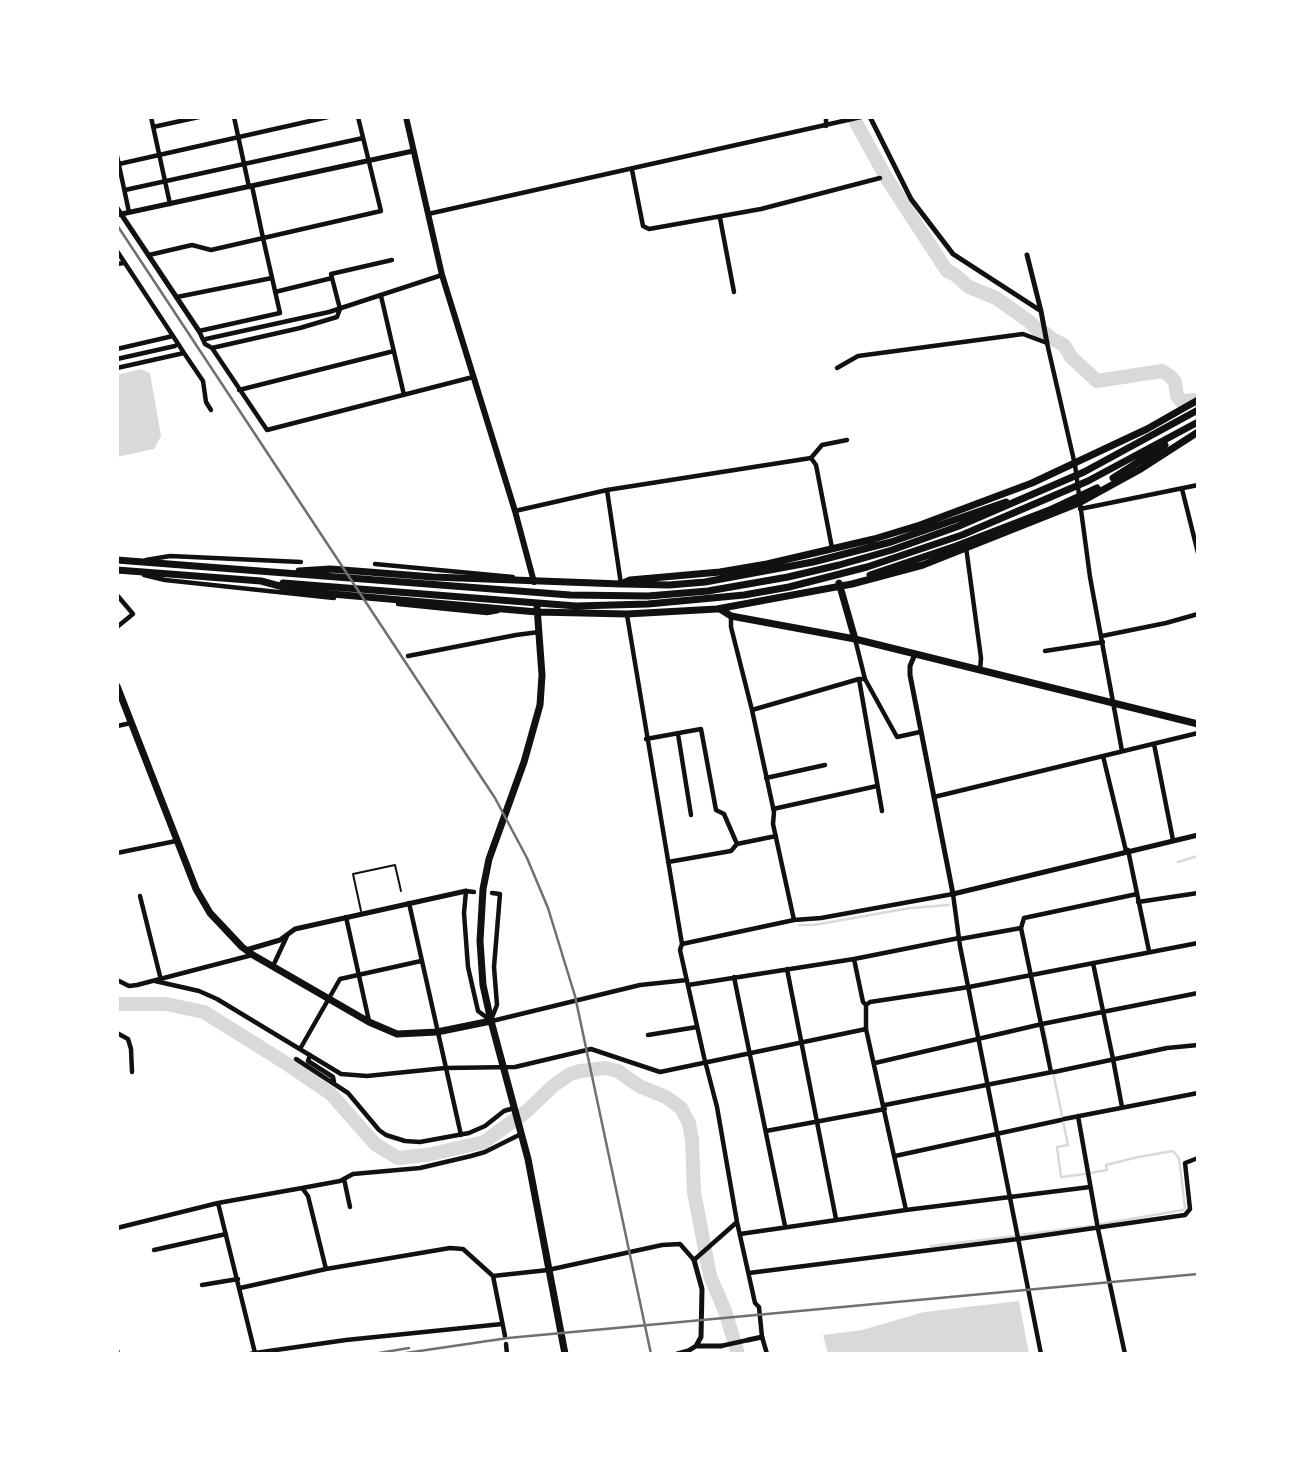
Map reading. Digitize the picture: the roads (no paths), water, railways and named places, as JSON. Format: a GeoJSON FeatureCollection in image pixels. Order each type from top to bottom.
{"type":"FeatureCollection","features":[{"type":"Feature","properties":{"kind":"highway"},"geometry":{"type":"LineString","coordinates":[[621,584],[631,580],[744,568],[885,535],[1075,465],[1198,400]]}},
{"type":"Feature","properties":{"kind":"highway"},"geometry":{"type":"LineString","coordinates":[[117,560],[538,593],[648,596],[708,591],[839,565],[925,539],[1057,485],[1126,451],[1198,410]]}},
{"type":"Feature","properties":{"kind":"highway"},"geometry":{"type":"LineString","coordinates":[[839,585],[956,546],[1091,491],[1134,467],[1198,422]]}},
{"type":"Feature","properties":{"kind":"highway"},"geometry":{"type":"LineString","coordinates":[[261,581],[298,591],[509,609],[708,600],[789,587],[867,567],[962,535],[1046,500],[1131,459],[1198,422]]}},
{"type":"Feature","properties":{"kind":"highway"},"geometry":{"type":"LineString","coordinates":[[117,570],[626,614],[717,609],[890,575],[967,549],[1080,506],[1198,432]]}},
{"type":"Feature","properties":{"kind":"highway"},"geometry":{"type":"LineString","coordinates":[[271,573],[330,569],[534,582],[677,584],[741,576],[813,562],[891,542],[1057,485]]}},
{"type":"Feature","properties":{"kind":"highway"},"geometry":{"type":"LineString","coordinates":[[832,548],[839,585],[855,639]]}},
{"type":"Feature","properties":{"kind":"highway"},"geometry":{"type":"LineString","coordinates":[[534,582],[538,607],[542,688],[540,705],[524,762],[498,832],[483,889],[480,942],[491,1021],[537,1200],[565,1354]]}},
{"type":"Feature","properties":{"kind":"highway"},"geometry":{"type":"LineString","coordinates":[[621,584],[626,614]]}},
{"type":"Feature","properties":{"kind":"highway"},"geometry":{"type":"LineString","coordinates":[[717,609],[731,616],[855,639],[1198,724]]}},
{"type":"Feature","properties":{"kind":"highway"},"geometry":{"type":"LineString","coordinates":[[117,686],[196,889],[210,913],[250,953],[369,1022],[397,1034],[438,1032],[491,1021]]}},
{"type":"Feature","properties":{"kind":"main road"},"geometry":{"type":"LineString","coordinates":[[406,117],[442,275],[515,511],[534,582]]}},
{"type":"Feature","properties":{"kind":"street"},"geometry":{"type":"LineString","coordinates":[[151,117],[170,204]]}},
{"type":"Feature","properties":{"kind":"street"},"geometry":{"type":"LineString","coordinates":[[153,127],[199,117]]}},
{"type":"Feature","properties":{"kind":"street"},"geometry":{"type":"LineString","coordinates":[[199,331],[280,313],[234,117]]}},
{"type":"Feature","properties":{"kind":"street"},"geometry":{"type":"LineString","coordinates":[[149,255],[192,245],[211,250],[381,211],[358,117]]}},
{"type":"Feature","properties":{"kind":"street"},"geometry":{"type":"LineString","coordinates":[[826,117],[826,126]]}},
{"type":"Feature","properties":{"kind":"street"},"geometry":{"type":"LineString","coordinates":[[427,215],[861,117]]}},
{"type":"Feature","properties":{"kind":"street"},"geometry":{"type":"LineString","coordinates":[[870,117],[911,199],[953,254],[1041,311]]}},
{"type":"Feature","properties":{"kind":"street"},"geometry":{"type":"LineString","coordinates":[[119,164],[325,118]]}},
{"type":"Feature","properties":{"kind":"street"},"geometry":{"type":"LineString","coordinates":[[125,190],[363,138]]}},
{"type":"Feature","properties":{"kind":"street"},"geometry":{"type":"LineString","coordinates":[[120,215],[413,151]]}},
{"type":"Feature","properties":{"kind":"street"},"geometry":{"type":"LineString","coordinates":[[117,156],[130,213]]}},
{"type":"Feature","properties":{"kind":"street"},"geometry":{"type":"LineString","coordinates":[[632,170],[643,226],[649,229],[720,218],[880,178]]}},
{"type":"Feature","properties":{"kind":"street"},"geometry":{"type":"LineString","coordinates":[[117,208],[205,344],[212,348],[267,430],[474,376]]}},
{"type":"Feature","properties":{"kind":"street"},"geometry":{"type":"LineString","coordinates":[[720,218],[734,292]]}},
{"type":"Feature","properties":{"kind":"street"},"geometry":{"type":"LineString","coordinates":[[117,251],[203,381],[206,401],[211,410]]}},
{"type":"Feature","properties":{"kind":"street"},"geometry":{"type":"LineString","coordinates":[[1027,256],[1075,465],[1090,577],[1122,751]]}},
{"type":"Feature","properties":{"kind":"street"},"geometry":{"type":"LineString","coordinates":[[212,348],[337,317],[340,309],[331,274],[393,260]]}},
{"type":"Feature","properties":{"kind":"street"},"geometry":{"type":"LineString","coordinates":[[117,264],[124,262]]}},
{"type":"Feature","properties":{"kind":"street"},"geometry":{"type":"LineString","coordinates":[[206,339],[340,309],[442,275]]}},
{"type":"Feature","properties":{"kind":"street"},"geometry":{"type":"LineString","coordinates":[[177,297],[272,278]]}},
{"type":"Feature","properties":{"kind":"street"},"geometry":{"type":"LineString","coordinates":[[275,292],[332,278]]}},
{"type":"Feature","properties":{"kind":"street"},"geometry":{"type":"LineString","coordinates":[[381,296],[404,395]]}},
{"type":"Feature","properties":{"kind":"street"},"geometry":{"type":"LineString","coordinates":[[838,368],[858,356],[1023,334],[1047,343]]}},
{"type":"Feature","properties":{"kind":"street"},"geometry":{"type":"LineString","coordinates":[[117,349],[173,336]]}},
{"type":"Feature","properties":{"kind":"street"},"geometry":{"type":"LineString","coordinates":[[117,359],[175,346]]}},
{"type":"Feature","properties":{"kind":"street"},"geometry":{"type":"LineString","coordinates":[[240,390],[394,351]]}},
{"type":"Feature","properties":{"kind":"street"},"geometry":{"type":"LineString","coordinates":[[117,368],[184,353]]}},
{"type":"Feature","properties":{"kind":"street"},"geometry":{"type":"LineString","coordinates":[[515,511],[607,490],[811,458],[822,446],[848,440]]}},
{"type":"Feature","properties":{"kind":"street"},"geometry":{"type":"LineString","coordinates":[[811,458],[816,465],[832,548]]}},
{"type":"Feature","properties":{"kind":"street"},"geometry":{"type":"LineString","coordinates":[[1080,506],[1198,485]]}},
{"type":"Feature","properties":{"kind":"street"},"geometry":{"type":"LineString","coordinates":[[1182,489],[1198,553]]}},
{"type":"Feature","properties":{"kind":"street"},"geometry":{"type":"LineString","coordinates":[[607,490],[621,584]]}},
{"type":"Feature","properties":{"kind":"street"},"geometry":{"type":"LineString","coordinates":[[958,510],[967,549],[981,658],[980,671]]}},
{"type":"Feature","properties":{"kind":"street"},"geometry":{"type":"LineString","coordinates":[[134,562],[170,556],[301,562]]}},
{"type":"Feature","properties":{"kind":"street"},"geometry":{"type":"LineString","coordinates":[[375,564],[512,576],[534,582]]}},
{"type":"Feature","properties":{"kind":"street"},"geometry":{"type":"LineString","coordinates":[[133,572],[165,580],[334,598]]}},
{"type":"Feature","properties":{"kind":"street"},"geometry":{"type":"LineString","coordinates":[[117,595],[134,614],[117,627]]}},
{"type":"Feature","properties":{"kind":"street"},"geometry":{"type":"LineString","coordinates":[[398,604],[487,612],[509,609]]}},
{"type":"Feature","properties":{"kind":"street"},"geometry":{"type":"LineString","coordinates":[[626,614],[682,944],[680,950],[718,1107],[737,1222],[755,1303],[759,1307],[767,1354]]}},
{"type":"Feature","properties":{"kind":"street"},"geometry":{"type":"LineString","coordinates":[[1045,651],[1166,624],[1198,614]]}},
{"type":"Feature","properties":{"kind":"street"},"geometry":{"type":"LineString","coordinates":[[731,616],[730,627],[752,710],[794,920]]}},
{"type":"Feature","properties":{"kind":"street"},"geometry":{"type":"LineString","coordinates":[[408,656],[539,632]]}},
{"type":"Feature","properties":{"kind":"street"},"geometry":{"type":"LineString","coordinates":[[855,639],[882,811]]}},
{"type":"Feature","properties":{"kind":"street"},"geometry":{"type":"LineString","coordinates":[[915,654],[910,675],[920,732],[1041,1354]]}},
{"type":"Feature","properties":{"kind":"street"},"geometry":{"type":"LineString","coordinates":[[752,710],[862,679]]}},
{"type":"Feature","properties":{"kind":"street"},"geometry":{"type":"LineString","coordinates":[[862,679],[897,737],[920,732]]}},
{"type":"Feature","properties":{"kind":"street"},"geometry":{"type":"LineString","coordinates":[[117,726],[132,723]]}},
{"type":"Feature","properties":{"kind":"street"},"geometry":{"type":"LineString","coordinates":[[646,740],[701,729],[716,810],[724,814],[737,844]]}},
{"type":"Feature","properties":{"kind":"street"},"geometry":{"type":"LineString","coordinates":[[934,797],[1198,733]]}},
{"type":"Feature","properties":{"kind":"street"},"geometry":{"type":"LineString","coordinates":[[678,734],[691,816]]}},
{"type":"Feature","properties":{"kind":"street"},"geometry":{"type":"LineString","coordinates":[[1154,744],[1173,840]]}},
{"type":"Feature","properties":{"kind":"street"},"geometry":{"type":"LineString","coordinates":[[1103,756],[1149,951]]}},
{"type":"Feature","properties":{"kind":"street"},"geometry":{"type":"LineString","coordinates":[[766,778],[825,765]]}},
{"type":"Feature","properties":{"kind":"street"},"geometry":{"type":"LineString","coordinates":[[773,809],[877,786]]}},
{"type":"Feature","properties":{"kind":"street"},"geometry":{"type":"LineString","coordinates":[[682,944],[794,920],[821,918],[953,894],[1198,835]]}},
{"type":"Feature","properties":{"kind":"street"},"geometry":{"type":"LineString","coordinates":[[668,862],[731,851],[737,844],[776,836]]}},
{"type":"Feature","properties":{"kind":"street"},"geometry":{"type":"LineString","coordinates":[[117,853],[176,841]]}},
{"type":"Feature","properties":{"kind":"street"},"geometry":{"type":"LineString","coordinates":[[466,891],[464,913],[468,967],[478,1011],[491,1021]]}},
{"type":"Feature","properties":{"kind":"street"},"geometry":{"type":"LineString","coordinates":[[117,980],[129,986],[158,981],[250,953],[280,940],[295,929],[466,891],[474,892]]}},
{"type":"Feature","properties":{"kind":"street"},"geometry":{"type":"LineString","coordinates":[[491,1021],[497,1005],[494,967],[500,894],[492,893]]}},
{"type":"Feature","properties":{"kind":"street"},"geometry":{"type":"LineString","coordinates":[[1139,902],[1198,893]]}},
{"type":"Feature","properties":{"kind":"street"},"geometry":{"type":"LineString","coordinates":[[1052,1072],[1021,928],[1024,918],[1137,894]]}},
{"type":"Feature","properties":{"kind":"street"},"geometry":{"type":"LineString","coordinates":[[140,896],[158,981]]}},
{"type":"Feature","properties":{"kind":"street"},"geometry":{"type":"LineString","coordinates":[[409,904],[461,1135]]}},
{"type":"Feature","properties":{"kind":"street"},"geometry":{"type":"LineString","coordinates":[[346,917],[369,1022]]}},
{"type":"Feature","properties":{"kind":"street"},"geometry":{"type":"LineString","coordinates":[[491,1021],[640,985],[787,970],[1021,928]]}},
{"type":"Feature","properties":{"kind":"street"},"geometry":{"type":"LineString","coordinates":[[273,967],[287,935]]}},
{"type":"Feature","properties":{"kind":"street"},"geometry":{"type":"LineString","coordinates":[[866,1005],[870,1002],[969,987],[1198,943]]}},
{"type":"Feature","properties":{"kind":"street"},"geometry":{"type":"LineString","coordinates":[[854,959],[863,1002],[866,1005],[866,1029],[906,1210]]}},
{"type":"Feature","properties":{"kind":"street"},"geometry":{"type":"LineString","coordinates":[[300,1049],[340,979],[421,961]]}},
{"type":"Feature","properties":{"kind":"street"},"geometry":{"type":"LineString","coordinates":[[1093,963],[1122,1107]]}},
{"type":"Feature","properties":{"kind":"street"},"geometry":{"type":"LineString","coordinates":[[787,970],[836,1219]]}},
{"type":"Feature","properties":{"kind":"street"},"geometry":{"type":"LineString","coordinates":[[734,977],[785,1226]]}},
{"type":"Feature","properties":{"kind":"street"},"geometry":{"type":"LineString","coordinates":[[158,981],[199,991],[217,999],[341,1074],[367,1076],[445,1068],[515,1067],[591,1049],[660,1072],[866,1029]]}},
{"type":"Feature","properties":{"kind":"street"},"geometry":{"type":"LineString","coordinates":[[875,1063],[1042,1024],[1198,993]]}},
{"type":"Feature","properties":{"kind":"street"},"geometry":{"type":"LineString","coordinates":[[648,1035],[697,1027]]}},
{"type":"Feature","properties":{"kind":"street"},"geometry":{"type":"LineString","coordinates":[[117,1033],[128,1039],[132,1072]]}},
{"type":"Feature","properties":{"kind":"street"},"geometry":{"type":"LineString","coordinates":[[766,1131],[1167,1048],[1198,1045]]}},
{"type":"Feature","properties":{"kind":"street"},"geometry":{"type":"LineString","coordinates":[[310,1055],[308,1061],[333,1077],[334,1083]]}},
{"type":"Feature","properties":{"kind":"street"},"geometry":{"type":"LineString","coordinates":[[296,1059],[348,1093],[371,1123],[386,1135],[412,1142],[461,1135],[476,1130],[505,1111],[514,1110]]}},
{"type":"Feature","properties":{"kind":"street"},"geometry":{"type":"LineString","coordinates":[[895,1156],[1198,1093]]}},
{"type":"Feature","properties":{"kind":"street"},"geometry":{"type":"LineString","coordinates":[[1078,1116],[1125,1354]]}},
{"type":"Feature","properties":{"kind":"street"},"geometry":{"type":"LineString","coordinates":[[117,1228],[218,1203],[344,1179],[353,1174],[420,1168],[471,1156],[485,1152],[520,1129]]}},
{"type":"Feature","properties":{"kind":"street"},"geometry":{"type":"LineString","coordinates":[[749,1273],[1018,1239],[1188,1214],[1190,1209],[1185,1163],[1198,1158]]}},
{"type":"Feature","properties":{"kind":"street"},"geometry":{"type":"LineString","coordinates":[[344,1179],[350,1207]]}},
{"type":"Feature","properties":{"kind":"street"},"geometry":{"type":"LineString","coordinates":[[740,1234],[1090,1187]]}},
{"type":"Feature","properties":{"kind":"street"},"geometry":{"type":"LineString","coordinates":[[302,1188],[308,1196],[326,1269]]}},
{"type":"Feature","properties":{"kind":"street"},"geometry":{"type":"LineString","coordinates":[[218,1203],[238,1279],[252,1353],[502,1324]]}},
{"type":"Feature","properties":{"kind":"street"},"geometry":{"type":"LineString","coordinates":[[696,1258],[737,1222]]}},
{"type":"Feature","properties":{"kind":"street"},"geometry":{"type":"LineString","coordinates":[[154,1251],[226,1234]]}},
{"type":"Feature","properties":{"kind":"street"},"geometry":{"type":"LineString","coordinates":[[493,1276],[548,1270],[662,1245],[680,1244],[696,1258],[702,1289],[702,1328],[696,1346],[697,1354]]}},
{"type":"Feature","properties":{"kind":"street"},"geometry":{"type":"LineString","coordinates":[[240,1288],[326,1269],[450,1248],[463,1249],[493,1276],[505,1336]]}},
{"type":"Feature","properties":{"kind":"street"},"geometry":{"type":"LineString","coordinates":[[202,1285],[238,1279]]}},
{"type":"Feature","properties":{"kind":"street"},"geometry":{"type":"LineString","coordinates":[[696,1346],[710,1351],[762,1337]]}},
{"type":"Feature","properties":{"kind":"street"},"geometry":{"type":"LineString","coordinates":[[506,1344],[507,1354]]}},
{"type":"Feature","properties":{"kind":"street"},"geometry":{"type":"LineString","coordinates":[[677,1354],[688,1352],[696,1346]]}},
{"type":"Feature","properties":{"kind":"lane"},"geometry":{"type":"LineString","coordinates":[[362,914],[353,874],[395,865],[401,891]]}},
{"type":"Feature","properties":{"kind":"waterway"},"geometry":{"type":"LineString","coordinates":[[853,117],[887,179],[947,271],[969,287],[996,298],[1030,322],[1041,334],[1045,333],[1064,345],[1071,357],[1097,381],[1162,371],[1175,382],[1177,396],[1181,401],[1198,400]]}},
{"type":"Feature","properties":{"kind":"waterway"},"geometry":{"type":"LineString","coordinates":[[1178,862],[1198,856]]}},
{"type":"Feature","properties":{"kind":"waterway"},"geometry":{"type":"LineString","coordinates":[[799,925],[814,925],[910,908],[949,905]]}},
{"type":"Feature","properties":{"kind":"waterway"},"geometry":{"type":"LineString","coordinates":[[117,1004],[166,1004],[204,1012],[331,1094],[375,1144],[398,1158],[427,1155],[484,1142],[527,1111],[553,1086],[570,1074],[580,1071],[605,1068],[618,1071],[639,1086],[666,1097],[681,1108],[689,1123],[694,1192],[710,1276],[725,1311],[738,1354]]}},
{"type":"Feature","properties":{"kind":"waterway"},"geometry":{"type":"LineString","coordinates":[[1044,1027],[1050,1058]]}},
{"type":"Feature","properties":{"kind":"waterway"},"geometry":{"type":"LineString","coordinates":[[1053,1072],[1068,1145],[1057,1147],[1061,1177],[1085,1174]]}},
{"type":"Feature","properties":{"kind":"waterway"},"geometry":{"type":"LineString","coordinates":[[1090,1173],[1107,1170],[1106,1165],[1173,1151],[1179,1158],[1185,1208],[1183,1210],[1101,1224]]}},
{"type":"Feature","properties":{"kind":"waterway"},"geometry":{"type":"LineString","coordinates":[[1020,1235],[1091,1226]]}},
{"type":"Feature","properties":{"kind":"waterway"},"geometry":{"type":"LineString","coordinates":[[931,1246],[1015,1236]]}},
{"type":"Feature","properties":{"kind":"railway"},"geometry":{"type":"LineString","coordinates":[[117,225],[495,798],[527,858],[548,908],[575,996],[651,1354]]}},
{"type":"Feature","properties":{"kind":"railway"},"geometry":{"type":"LineString","coordinates":[[399,1354],[508,1338],[1198,1274]]}},
{"type":"Feature","properties":{"kind":"railway"},"geometry":{"type":"LineString","coordinates":[[373,1354],[409,1348]]}}]}
